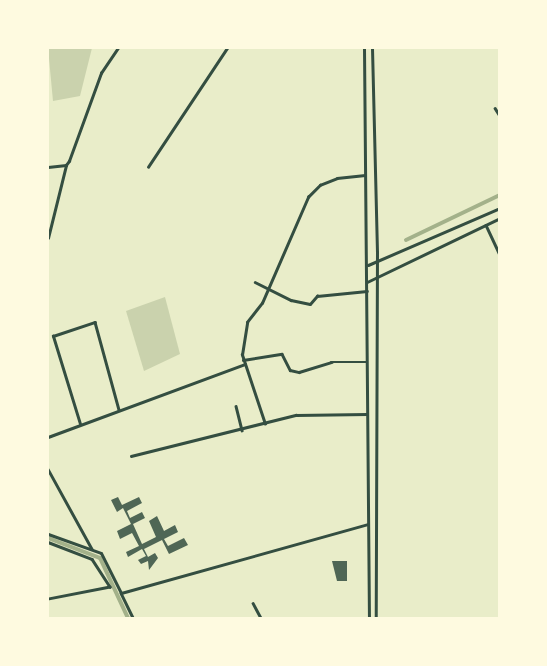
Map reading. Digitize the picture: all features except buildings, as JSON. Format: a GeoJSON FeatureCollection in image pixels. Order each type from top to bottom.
{"type":"FeatureCollection","features":[{"type":"Feature","properties":{"kind":"main road"},"geometry":{"type":"LineString","coordinates":[[364,48],[368,265],[369,618]]}},
{"type":"Feature","properties":{"kind":"main road"},"geometry":{"type":"LineString","coordinates":[[372,48],[376,262],[376,618]]}},
{"type":"Feature","properties":{"kind":"main road"},"geometry":{"type":"LineString","coordinates":[[368,265],[500,208]]}},
{"type":"Feature","properties":{"kind":"main road"},"geometry":{"type":"LineString","coordinates":[[367,282],[500,218]]}},
{"type":"Feature","properties":{"kind":"main road"},"geometry":{"type":"LineString","coordinates":[[48,534],[102,553],[117,587],[122,593],[368,524]]}},
{"type":"Feature","properties":{"kind":"street"},"geometry":{"type":"LineString","coordinates":[[48,238],[66,165],[101,73],[118,48]]}},
{"type":"Feature","properties":{"kind":"street"},"geometry":{"type":"LineString","coordinates":[[148,167],[227,48]]}},
{"type":"Feature","properties":{"kind":"street"},"geometry":{"type":"LineString","coordinates":[[495,108],[500,116]]}},
{"type":"Feature","properties":{"kind":"street"},"geometry":{"type":"LineString","coordinates":[[48,167],[66,165]]}},
{"type":"Feature","properties":{"kind":"street"},"geometry":{"type":"LineString","coordinates":[[266,424],[243,360],[240,346],[248,322],[270,287],[290,230],[314,190],[337,178],[366,174]]}},
{"type":"Feature","properties":{"kind":"street"},"geometry":{"type":"LineString","coordinates":[[486,224],[500,255]]}},
{"type":"Feature","properties":{"kind":"street"},"geometry":{"type":"LineString","coordinates":[[495,246],[500,244]]}},
{"type":"Feature","properties":{"kind":"street"},"geometry":{"type":"LineString","coordinates":[[255,282],[270,287],[291,300],[310,304],[317,296],[367,291]]}},
{"type":"Feature","properties":{"kind":"street"},"geometry":{"type":"LineString","coordinates":[[80,424],[52,336],[95,322],[119,410]]}},
{"type":"Feature","properties":{"kind":"street"},"geometry":{"type":"LineString","coordinates":[[243,360],[282,354],[290,370],[299,372],[331,362],[368,362]]}},
{"type":"Feature","properties":{"kind":"street"},"geometry":{"type":"LineString","coordinates":[[48,437],[245,364]]}},
{"type":"Feature","properties":{"kind":"street"},"geometry":{"type":"LineString","coordinates":[[236,406],[242,430]]}},
{"type":"Feature","properties":{"kind":"street"},"geometry":{"type":"LineString","coordinates":[[131,456],[308,413],[367,414]]}},
{"type":"Feature","properties":{"kind":"street"},"geometry":{"type":"LineString","coordinates":[[48,469],[92,549]]}},
{"type":"Feature","properties":{"kind":"street"},"geometry":{"type":"LineString","coordinates":[[48,542],[92,559],[110,587]]}},
{"type":"Feature","properties":{"kind":"street"},"geometry":{"type":"LineString","coordinates":[[48,599],[117,587]]}},
{"type":"Feature","properties":{"kind":"street"},"geometry":{"type":"LineString","coordinates":[[122,593],[133,618]]}},
{"type":"Feature","properties":{"kind":"street"},"geometry":{"type":"LineString","coordinates":[[253,603],[261,618]]}},
{"type":"Feature","properties":{"kind":"green space"},"geometry":{"type":"Polygon","coordinates":[[[48,48],[92,48],[80,96],[53,101],[48,48]]]}},
{"type":"Feature","properties":{"kind":"green space"},"geometry":{"type":"Polygon","coordinates":[[[165,297],[180,354],[144,371],[126,311],[165,297]]]}},
{"type":"Feature","properties":{"kind":"waterway"},"geometry":{"type":"LineString","coordinates":[[406,240],[500,195]]}},
{"type":"Feature","properties":{"kind":"waterway"},"geometry":{"type":"LineString","coordinates":[[48,538],[100,558],[128,618]]}}]}
